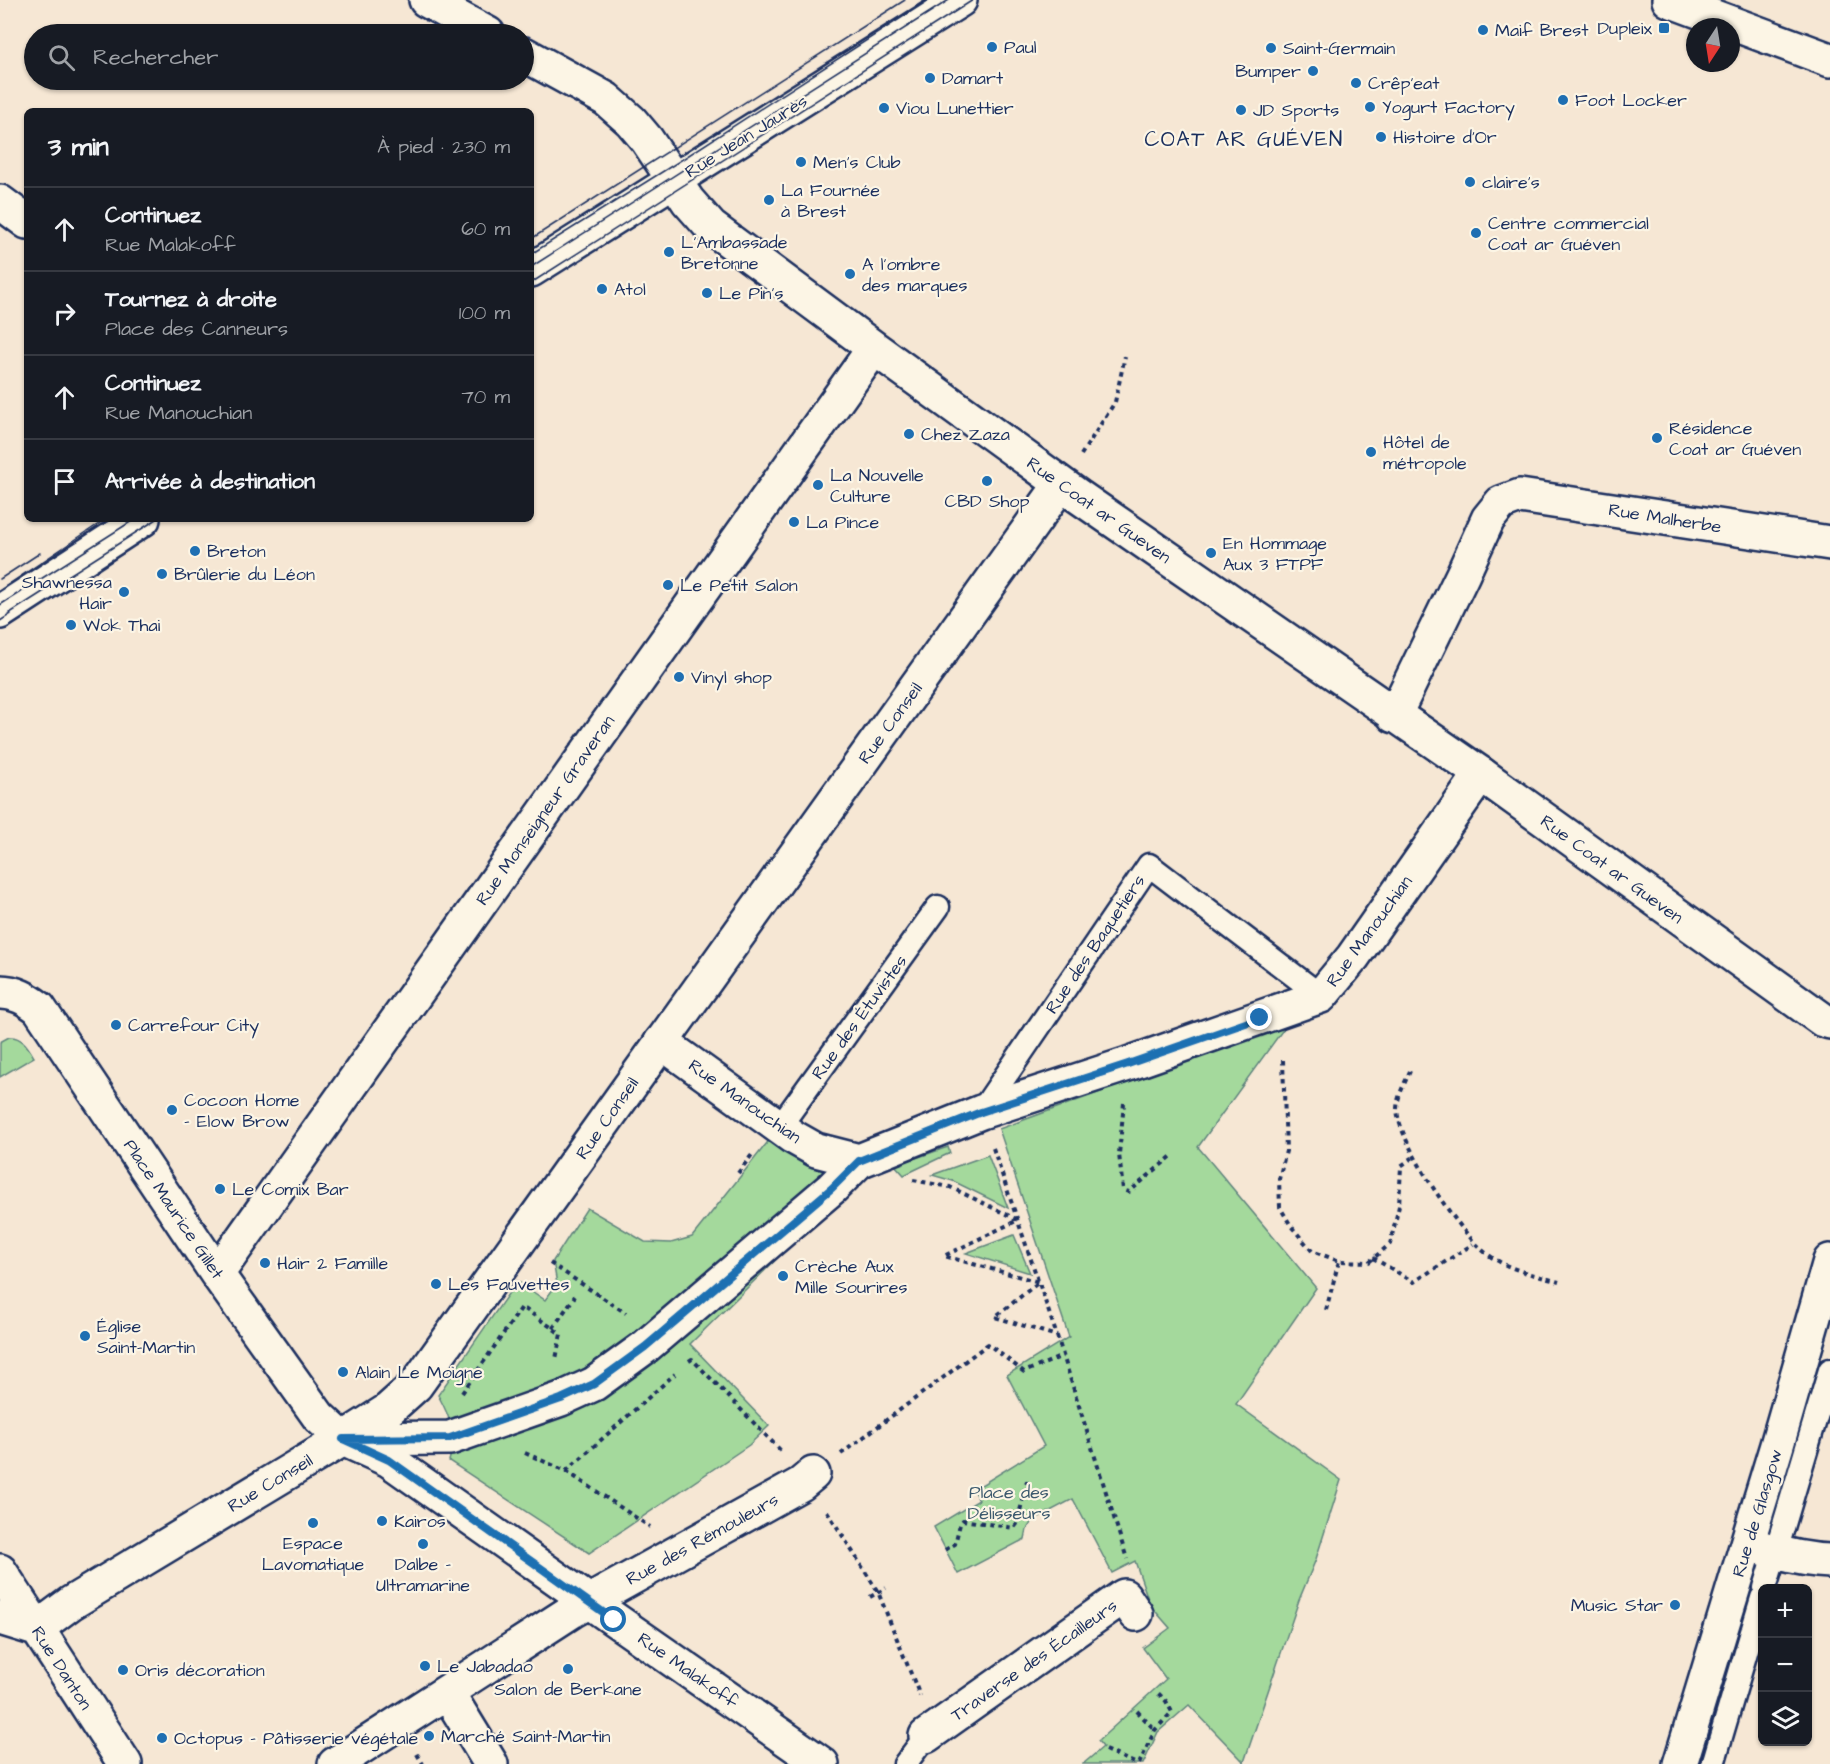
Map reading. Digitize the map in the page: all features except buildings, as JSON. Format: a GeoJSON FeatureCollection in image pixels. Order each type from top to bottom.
{"type":"FeatureCollection","features":[{"type":"Feature","properties":{"kind":"street"},"geometry":{"type":"LineString","coordinates":[[426,0],[470,24]]}},
{"type":"Feature","properties":{"kind":"street","name":"Rue Jean Jaurès"},"geometry":{"type":"LineString","coordinates":[[534,268],[960,0]]}},
{"type":"Feature","properties":{"kind":"street"},"geometry":{"type":"LineString","coordinates":[[1669,0],[1830,60]]}},
{"type":"Feature","properties":{"kind":"street","name":"Rue Coat ar Gueven"},"geometry":{"type":"LineString","coordinates":[[534,59],[606,99],[631,122],[647,140],[688,201],[711,227],[1061,484],[1394,716],[1482,774],[1823,1020],[1830,1022]]}},
{"type":"Feature","properties":{"kind":"street"},"geometry":{"type":"LineString","coordinates":[[0,202],[24,220]]}},
{"type":"Feature","properties":{"kind":"street","name":"Rue Monseigneur Graveran"},"geometry":{"type":"LineString","coordinates":[[217,1274],[874,348]]}},
{"type":"Feature","properties":{"kind":"street","name":"Rue Conseil"},"geometry":{"type":"LineString","coordinates":[[36,1629],[71,1603],[387,1411],[416,1385],[1061,484]]}},
{"type":"Feature","properties":{"kind":"street","name":"Rue Malherbe"},"geometry":{"type":"LineString","coordinates":[[1394,716],[1488,519],[1501,503],[1520,496],[1830,543]]}},
{"type":"Feature","properties":{"kind":"street"},"geometry":{"type":"LineString","coordinates":[[0,612],[138,522]]}},
{"type":"Feature","properties":{"kind":"street","name":"Rue Manouchian"},"geometry":{"type":"LineString","coordinates":[[661,1042],[793,1137],[816,1150],[859,1161],[985,1126],[1128,1064],[1321,996],[1353,957],[1482,774]]}},
{"type":"Feature","properties":{"kind":"street","name":"Place Maurice Gillet"},"geometry":{"type":"LineString","coordinates":[[0,992],[8,992],[25,998],[39,1008],[217,1274],[308,1403],[319,1417],[343,1439]]}},
{"type":"Feature","properties":{"kind":"street"},"geometry":{"type":"LineString","coordinates":[[343,1439],[450,1438],[561,1399],[594,1384],[660,1335],[832,1188],[859,1161]]}},
{"type":"Feature","properties":{"kind":"street","name":"Rue de Glasgow"},"geometry":{"type":"LineString","coordinates":[[1680,1764],[1762,1548],[1830,1261]]}},
{"type":"Feature","properties":{"kind":"street","name":"Rue Malakoff"},"geometry":{"type":"LineString","coordinates":[[343,1439],[389,1460],[822,1764]]}},
{"type":"Feature","properties":{"kind":"street","name":"Rue des Rémouleurs"},"geometry":{"type":"LineString","coordinates":[[335,1764],[590,1602],[810,1477]]}},
{"type":"Feature","properties":{"kind":"street"},"geometry":{"type":"LineString","coordinates":[[1762,1548],[1802,1560],[1830,1561]]}},
{"type":"Feature","properties":{"kind":"street","name":"Rue Danton"},"geometry":{"type":"LineString","coordinates":[[0,1571],[125,1764]]}},
{"type":"Feature","properties":{"kind":"street","name":"Traverse des Écailleurs"},"geometry":{"type":"LineString","coordinates":[[930,1734],[1124,1596],[1136,1614]]}},
{"type":"Feature","properties":{"kind":"street"},"geometry":{"type":"LineString","coordinates":[[0,1618],[36,1629]]}},
{"type":"Feature","properties":{"kind":"street"},"geometry":{"type":"LineString","coordinates":[[447,1692],[491,1764]]}},
{"type":"Feature","properties":{"kind":"lane","name":"Rue des Baquetiers"},"geometry":{"type":"LineString","coordinates":[[985,1126],[1149,865],[1321,996]]}},
{"type":"Feature","properties":{"kind":"lane","name":"Rue des Étuvistes"},"geometry":{"type":"LineString","coordinates":[[780,1126],[938,908]]}},
{"type":"Feature","properties":{"kind":"lane","name":"Rue de Glasgow"},"geometry":{"type":"LineString","coordinates":[[1765,1584],[1762,1548],[1830,1370]]}},
{"type":"Feature","properties":{"kind":"lane","name":"Rue de Glasgow"},"geometry":{"type":"LineString","coordinates":[[1713,1764],[1758,1612]]}},
{"type":"Feature","properties":{"kind":"lane"},"geometry":{"type":"LineString","coordinates":[[905,1764],[930,1734]]}},
{"type":"Feature","properties":{"kind":"path"},"geometry":{"type":"LineString","coordinates":[[1061,484],[1116,402],[1125,356]]}},
{"type":"Feature","properties":{"kind":"path"},"geometry":{"type":"LineString","coordinates":[[1283,1060],[1286,1151],[1279,1179],[1280,1207],[1291,1226],[1312,1251],[1338,1261],[1369,1262],[1390,1244],[1399,1206],[1401,1166],[1415,1156]]}},
{"type":"Feature","properties":{"kind":"path"},"geometry":{"type":"LineString","coordinates":[[1128,1064],[1119,1154],[1123,1190],[1129,1192],[1173,1155]]}},
{"type":"Feature","properties":{"kind":"path"},"geometry":{"type":"LineString","coordinates":[[1410,1071],[1399,1098],[1397,1111],[1424,1174],[1473,1244],[1515,1270],[1558,1282]]}},
{"type":"Feature","properties":{"kind":"path"},"geometry":{"type":"LineString","coordinates":[[985,1126],[1057,1336],[1129,1564]]}},
{"type":"Feature","properties":{"kind":"path"},"geometry":{"type":"LineString","coordinates":[[905,1179],[950,1186],[1017,1220]]}},
{"type":"Feature","properties":{"kind":"path"},"geometry":{"type":"LineString","coordinates":[[1017,1220],[944,1256],[1039,1282]]}},
{"type":"Feature","properties":{"kind":"path"},"geometry":{"type":"LineString","coordinates":[[1373,1258],[1414,1282],[1473,1244]]}},
{"type":"Feature","properties":{"kind":"path"},"geometry":{"type":"LineString","coordinates":[[544,1259],[660,1335]]}},
{"type":"Feature","properties":{"kind":"path"},"geometry":{"type":"LineString","coordinates":[[1326,1310],[1338,1261]]}},
{"type":"Feature","properties":{"kind":"path"},"geometry":{"type":"LineString","coordinates":[[1039,1282],[995,1317],[1057,1336]]}},
{"type":"Feature","properties":{"kind":"path"},"geometry":{"type":"LineString","coordinates":[[553,1328],[575,1296]]}},
{"type":"Feature","properties":{"kind":"path"},"geometry":{"type":"LineString","coordinates":[[930,1734],[878,1592],[810,1477],[988,1344],[1024,1372],[1063,1356]]}},
{"type":"Feature","properties":{"kind":"path"},"geometry":{"type":"LineString","coordinates":[[566,1471],[644,1522]]}},
{"type":"Feature","properties":{"kind":"path"},"geometry":{"type":"LineString","coordinates":[[945,1550],[955,1544],[963,1520],[1014,1528],[1017,1524],[1027,1481]]}},
{"type":"Feature","properties":{"kind":"path"},"geometry":{"type":"LineString","coordinates":[[870,1597],[886,1588]]}},
{"type":"Feature","properties":{"kind":"path"},"geometry":{"type":"LineString","coordinates":[[1105,1750],[1138,1764],[1155,1730],[1172,1712],[1158,1693]]}},
{"type":"Feature","properties":{"kind":"path"},"geometry":{"type":"LineString","coordinates":[[1137,1711],[1155,1730]]}},
{"type":"Feature","properties":{"kind":"green space","name":"Place des Délisseurs"},"geometry":{"type":"Polygon","coordinates":[[[1287,1024],[1198,1147],[1316,1288],[1236,1404],[1341,1480],[1316,1559],[1299,1600],[1244,1762],[1189,1705],[1158,1732],[1143,1764],[1083,1764],[1103,1747],[1098,1741],[1166,1679],[1143,1648],[1170,1628],[1150,1605],[1135,1561],[1112,1573],[1073,1499],[1033,1520],[1027,1529],[1025,1539],[958,1574],[934,1527],[979,1500],[973,1490],[1044,1446],[1007,1375],[1069,1337],[999,1129],[1287,1024]]]}},
{"type":"Feature","properties":{"kind":"green space"},"geometry":{"type":"Polygon","coordinates":[[[9,1037],[21,1040],[34,1057],[0,1077],[0,1042],[9,1037]]]}},
{"type":"Feature","properties":{"kind":"green space"},"geometry":{"type":"Polygon","coordinates":[[[771,1138],[851,1186],[690,1344],[769,1426],[749,1445],[589,1553],[449,1461],[452,1443],[451,1427],[438,1395],[517,1281],[545,1300],[557,1284],[553,1261],[587,1208],[645,1242],[671,1243],[692,1237],[771,1138]]]}},
{"type":"Feature","properties":{"kind":"green space"},"geometry":{"type":"Polygon","coordinates":[[[948,1147],[950,1153],[904,1175],[895,1165],[948,1147]]]}},
{"type":"Feature","properties":{"kind":"green space"},"geometry":{"type":"Polygon","coordinates":[[[988,1155],[1008,1208],[953,1181],[932,1175],[988,1155]]]}},
{"type":"Feature","properties":{"kind":"green space"},"geometry":{"type":"Polygon","coordinates":[[[1014,1235],[1030,1273],[966,1253],[1014,1235]]]}},
{"type":"Feature","properties":{"kind":"tram line"},"geometry":{"type":"LineString","coordinates":[[534,237],[905,0]]}},
{"type":"Feature","properties":{"kind":"tram line"},"geometry":{"type":"LineString","coordinates":[[534,252],[929,0]]}},
{"type":"Feature","properties":{"kind":"tram line"},"geometry":{"type":"LineString","coordinates":[[534,265],[949,0]]}},
{"type":"Feature","properties":{"kind":"tram line"},"geometry":{"type":"LineString","coordinates":[[534,281],[973,0]]}},
{"type":"Feature","properties":{"kind":"tram line"},"geometry":{"type":"LineString","coordinates":[[0,590],[102,522]]}},
{"type":"Feature","properties":{"kind":"tram line"},"geometry":{"type":"LineString","coordinates":[[0,605],[130,522]]}},
{"type":"Feature","properties":{"kind":"tram line"},"geometry":{"type":"LineString","coordinates":[[0,621],[152,522]]}},
{"type":"Feature","properties":{"kind":"tram line"},"geometry":{"type":"LineString","coordinates":[[0,579],[40,553]]}},
{"type":"Feature","properties":{"kind":"place","name":"Dupleix"},"geometry":{"type":"Point","coordinates":[1664,28]}},
{"type":"Feature","properties":{"kind":"place","name":"Maif Brest"},"geometry":{"type":"Point","coordinates":[1483,30]}},
{"type":"Feature","properties":{"kind":"place","name":"Paul"},"geometry":{"type":"Point","coordinates":[992,47]}},
{"type":"Feature","properties":{"kind":"place","name":"Saint-Germain"},"geometry":{"type":"Point","coordinates":[1271,48]}},
{"type":"Feature","properties":{"kind":"place","name":"Bumper"},"geometry":{"type":"Point","coordinates":[1313,71]}},
{"type":"Feature","properties":{"kind":"place","name":"Damart"},"geometry":{"type":"Point","coordinates":[930,78]}},
{"type":"Feature","properties":{"kind":"place","name":"Crêp'eat"},"geometry":{"type":"Point","coordinates":[1356,83]}},
{"type":"Feature","properties":{"kind":"place","name":"Foot Locker"},"geometry":{"type":"Point","coordinates":[1563,100]}},
{"type":"Feature","properties":{"kind":"place","name":"Yogurt Factory"},"geometry":{"type":"Point","coordinates":[1370,107]}},
{"type":"Feature","properties":{"kind":"place","name":"Viou Lunettier"},"geometry":{"type":"Point","coordinates":[884,108]}},
{"type":"Feature","properties":{"kind":"place","name":"JD Sports"},"geometry":{"type":"Point","coordinates":[1241,110]}},
{"type":"Feature","properties":{"kind":"place","name":"Histoire d'Or"},"geometry":{"type":"Point","coordinates":[1381,137]}},
{"type":"Feature","properties":{"kind":"place","name":"Men's Club"},"geometry":{"type":"Point","coordinates":[801,162]}},
{"type":"Feature","properties":{"kind":"place","name":"claire's"},"geometry":{"type":"Point","coordinates":[1470,182]}},
{"type":"Feature","properties":{"kind":"place","name":"La Fournée à Brest"},"geometry":{"type":"Point","coordinates":[769,200]}},
{"type":"Feature","properties":{"kind":"place","name":"Centre commercial Coat ar Guéven"},"geometry":{"type":"Point","coordinates":[1476,233]}},
{"type":"Feature","properties":{"kind":"place","name":"L'Ambassade Bretonne"},"geometry":{"type":"Point","coordinates":[669,252]}},
{"type":"Feature","properties":{"kind":"place","name":"A l'ombre des marques"},"geometry":{"type":"Point","coordinates":[850,274]}},
{"type":"Feature","properties":{"kind":"place","name":"Atol"},"geometry":{"type":"Point","coordinates":[602,289]}},
{"type":"Feature","properties":{"kind":"place","name":"Le Pin's"},"geometry":{"type":"Point","coordinates":[707,293]}},
{"type":"Feature","properties":{"kind":"place","name":"Chez Zaza"},"geometry":{"type":"Point","coordinates":[909,434]}},
{"type":"Feature","properties":{"kind":"place","name":"Résidence Coat ar Guéven"},"geometry":{"type":"Point","coordinates":[1657,438]}},
{"type":"Feature","properties":{"kind":"place","name":"Hôtel de métropole"},"geometry":{"type":"Point","coordinates":[1371,452]}},
{"type":"Feature","properties":{"kind":"place","name":"CBD Shop"},"geometry":{"type":"Point","coordinates":[987,481]}},
{"type":"Feature","properties":{"kind":"place","name":"La Nouvelle Culture"},"geometry":{"type":"Point","coordinates":[818,485]}},
{"type":"Feature","properties":{"kind":"place","name":"La Pince"},"geometry":{"type":"Point","coordinates":[794,522]}},
{"type":"Feature","properties":{"kind":"place","name":"Breton"},"geometry":{"type":"Point","coordinates":[195,551]}},
{"type":"Feature","properties":{"kind":"place","name":"En Hommage Aux 3 FTPF"},"geometry":{"type":"Point","coordinates":[1211,553]}},
{"type":"Feature","properties":{"kind":"place","name":"Brûlerie du Léon"},"geometry":{"type":"Point","coordinates":[162,574]}},
{"type":"Feature","properties":{"kind":"place","name":"Le Petit Salon"},"geometry":{"type":"Point","coordinates":[668,585]}},
{"type":"Feature","properties":{"kind":"place","name":"Shawnessa Hair"},"geometry":{"type":"Point","coordinates":[124,592]}},
{"type":"Feature","properties":{"kind":"place","name":"Wok Thai"},"geometry":{"type":"Point","coordinates":[71,625]}},
{"type":"Feature","properties":{"kind":"place","name":"Vinyl shop"},"geometry":{"type":"Point","coordinates":[679,677]}},
{"type":"Feature","properties":{"kind":"place","name":"Carrefour City"},"geometry":{"type":"Point","coordinates":[116,1025]}},
{"type":"Feature","properties":{"kind":"place","name":"Cocoon Home - Elow Brow"},"geometry":{"type":"Point","coordinates":[172,1110]}},
{"type":"Feature","properties":{"kind":"place","name":"Le Comix Bar"},"geometry":{"type":"Point","coordinates":[220,1189]}},
{"type":"Feature","properties":{"kind":"place","name":"Hair 2 Famille"},"geometry":{"type":"Point","coordinates":[265,1263]}},
{"type":"Feature","properties":{"kind":"place","name":"Crèche Aux Mille Sourires"},"geometry":{"type":"Point","coordinates":[783,1276]}},
{"type":"Feature","properties":{"kind":"place","name":"Les Fauvettes"},"geometry":{"type":"Point","coordinates":[436,1284]}},
{"type":"Feature","properties":{"kind":"place","name":"Église Saint-Martin"},"geometry":{"type":"Point","coordinates":[85,1336]}},
{"type":"Feature","properties":{"kind":"place","name":"Alain Le Moigne"},"geometry":{"type":"Point","coordinates":[343,1372]}},
{"type":"Feature","properties":{"kind":"place","name":"Kairos"},"geometry":{"type":"Point","coordinates":[382,1521]}},
{"type":"Feature","properties":{"kind":"place","name":"Espace Lavomatique"},"geometry":{"type":"Point","coordinates":[313,1523]}},
{"type":"Feature","properties":{"kind":"place","name":"Dalbe - Ultramarine"},"geometry":{"type":"Point","coordinates":[423,1544]}},
{"type":"Feature","properties":{"kind":"place","name":"Music Star"},"geometry":{"type":"Point","coordinates":[1675,1605]}},
{"type":"Feature","properties":{"kind":"place","name":"Le Jabadao"},"geometry":{"type":"Point","coordinates":[425,1666]}},
{"type":"Feature","properties":{"kind":"place","name":"Salon de Berkane"},"geometry":{"type":"Point","coordinates":[568,1669]}},
{"type":"Feature","properties":{"kind":"place","name":"Oris décoration"},"geometry":{"type":"Point","coordinates":[123,1670]}},
{"type":"Feature","properties":{"kind":"place","name":"Marché Saint-Martin"},"geometry":{"type":"Point","coordinates":[429,1736]}},
{"type":"Feature","properties":{"kind":"place","name":"Octopus - Pâtisserie végétale"},"geometry":{"type":"Point","coordinates":[162,1738]}},
{"type":"Feature","properties":{"kind":"district","name":"COAT AR GUÉVEN"},"geometry":{"type":"Point","coordinates":[1244,139]}},
{"type":"Feature","properties":{"kind":"route"},"geometry":{"type":"LineString","coordinates":[[614,1620],[389,1460],[343,1439],[450,1438],[561,1399],[594,1384],[645,1347],[832,1188],[859,1161],[981,1112],[1260,1018]]}}]}
